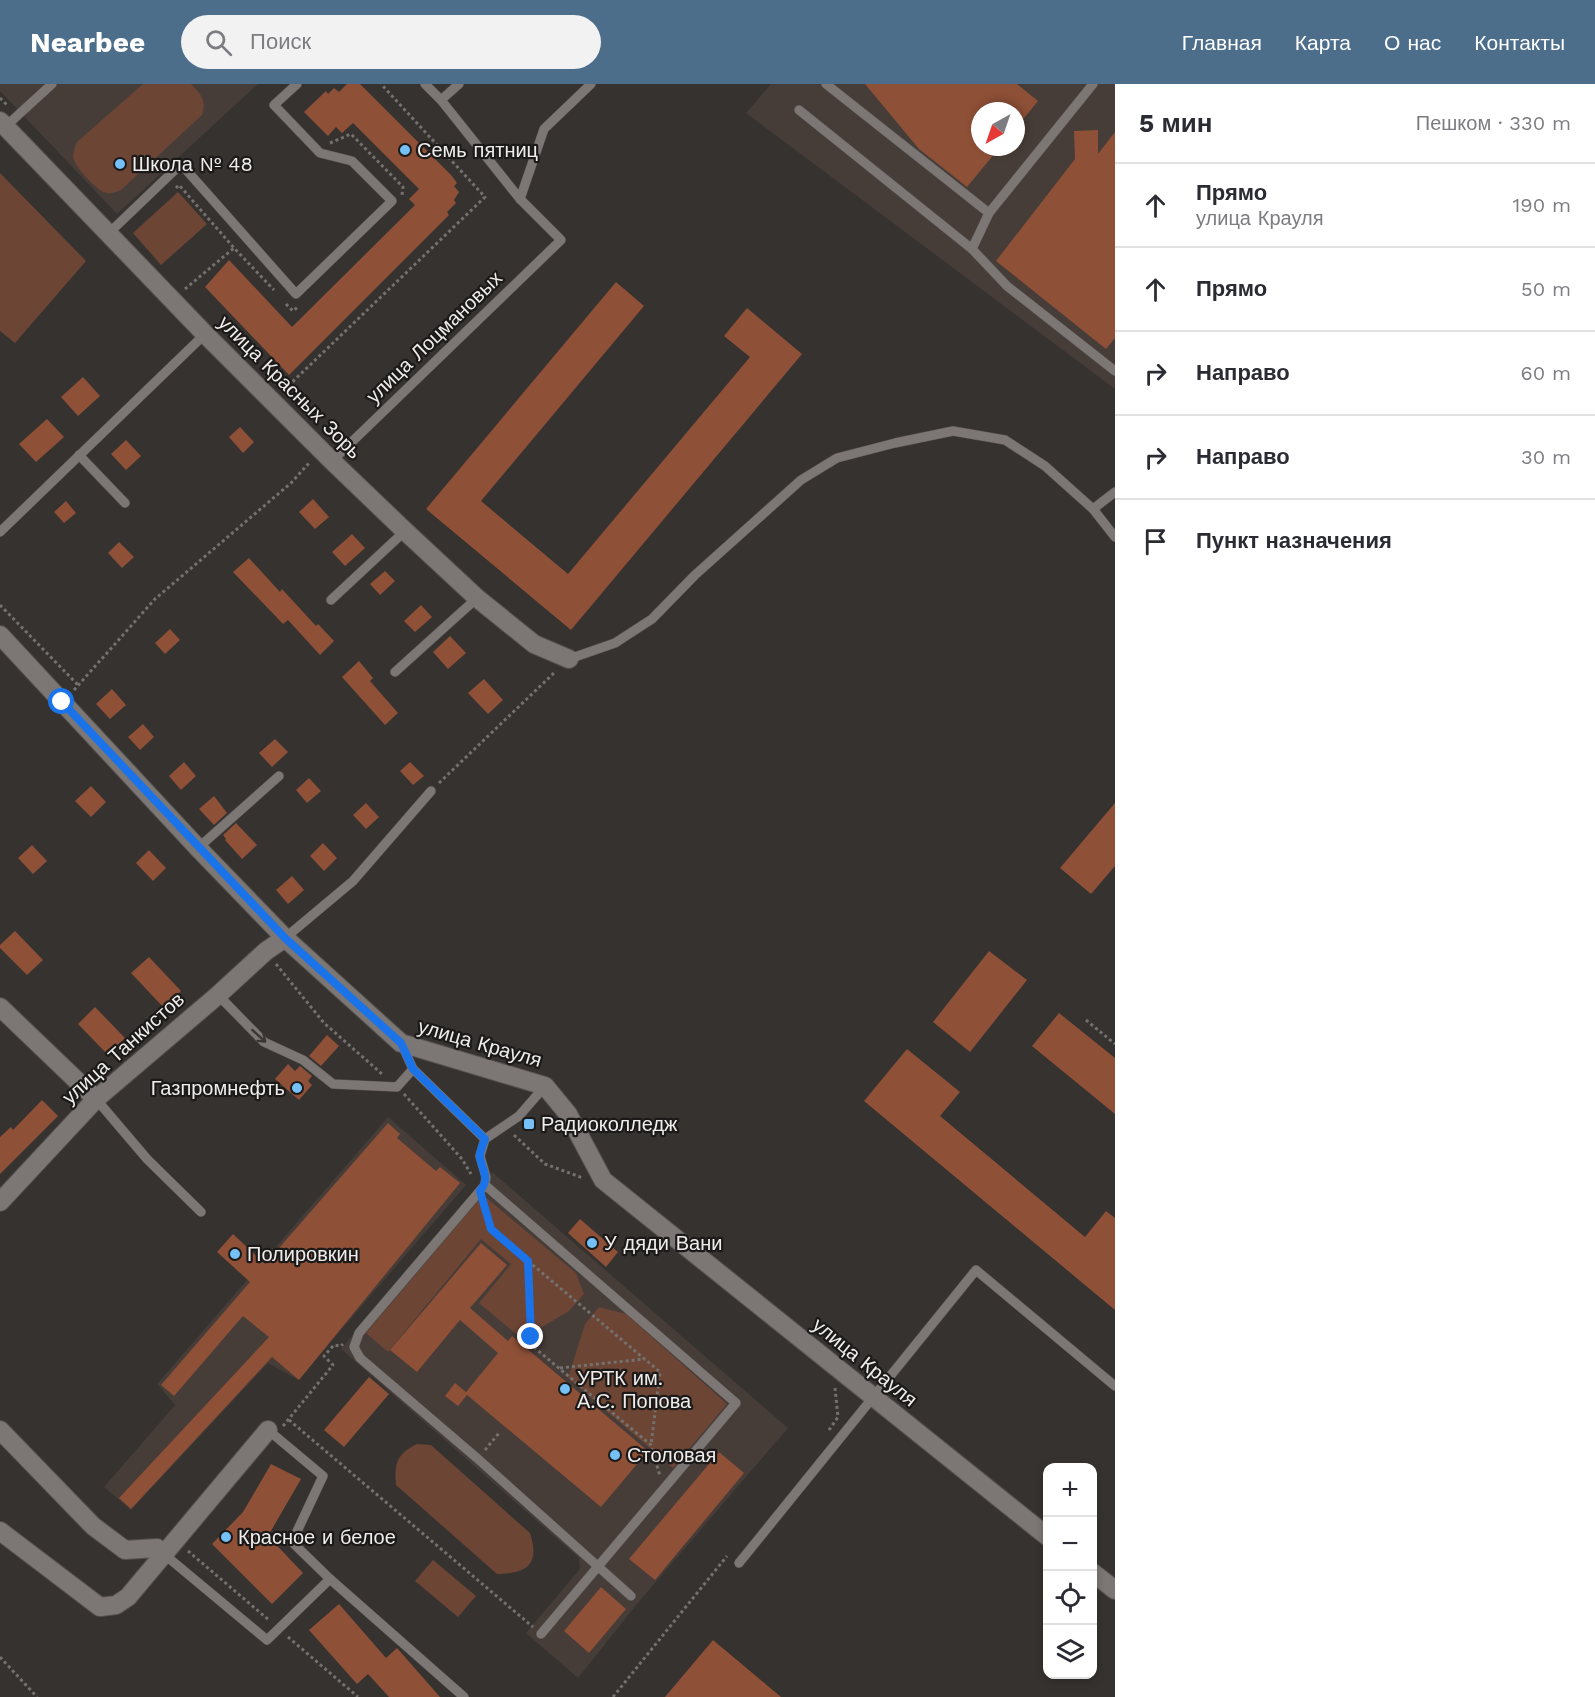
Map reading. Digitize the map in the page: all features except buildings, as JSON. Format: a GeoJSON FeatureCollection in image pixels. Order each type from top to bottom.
{"type":"FeatureCollection","features":[{"type":"Feature","properties":{"kind":"street","name":"улица Красных Зорь"},"geometry":{"type":"LineString","coordinates":[[2,127],[109,233],[205,334],[405,531],[477,598],[534,644],[569,659]]}},
{"type":"Feature","properties":{"kind":"street","name":"улица Крауля"},"geometry":{"type":"LineString","coordinates":[[0,635],[285,938],[401,1043],[545,1086],[568,1114],[603,1179],[1043,1534]]}},
{"type":"Feature","properties":{"kind":"street","name":"улица Танкистов"},"geometry":{"type":"LineString","coordinates":[[0,1202],[96,1099],[266,951],[285,938]]}},
{"type":"Feature","properties":{"kind":"street"},"geometry":{"type":"LineString","coordinates":[[0,1007],[96,1099]]}},
{"type":"Feature","properties":{"kind":"street"},"geometry":{"type":"LineString","coordinates":[[0,1430],[93,1526],[125,1550],[157,1548],[165,1555]]}},
{"type":"Feature","properties":{"kind":"street"},"geometry":{"type":"LineString","coordinates":[[0,1532],[100,1607],[116,1605],[128,1597],[271,1433]]}},
{"type":"Feature","properties":{"kind":"street"},"geometry":{"type":"LineString","coordinates":[[1097,1576],[1115,1590]]}},
{"type":"Feature","properties":{"kind":"lane"},"geometry":{"type":"LineString","coordinates":[[2,127],[52,84]]}},
{"type":"Feature","properties":{"kind":"lane"},"geometry":{"type":"LineString","coordinates":[[109,233],[182,164],[296,294],[392,201],[352,160],[320,153],[274,105],[297,84]]}},
{"type":"Feature","properties":{"kind":"lane"},"geometry":{"type":"LineString","coordinates":[[425,84],[441,100],[520,199]]}},
{"type":"Feature","properties":{"kind":"lane"},"geometry":{"type":"LineString","coordinates":[[441,100],[459,84]]}},
{"type":"Feature","properties":{"kind":"lane"},"geometry":{"type":"LineString","coordinates":[[520,199],[544,129],[591,84]]}},
{"type":"Feature","properties":{"kind":"lane"},"geometry":{"type":"LineString","coordinates":[[826,84],[989,213]]}},
{"type":"Feature","properties":{"kind":"lane"},"geometry":{"type":"LineString","coordinates":[[972,249],[989,213],[1093,84]]}},
{"type":"Feature","properties":{"kind":"lane"},"geometry":{"type":"LineString","coordinates":[[799,110],[972,249],[1007,286],[1115,371]]}},
{"type":"Feature","properties":{"kind":"lane","name":"улица Лоцмановых"},"geometry":{"type":"LineString","coordinates":[[327,456],[561,240],[520,199]]}},
{"type":"Feature","properties":{"kind":"lane"},"geometry":{"type":"LineString","coordinates":[[0,531],[205,334]]}},
{"type":"Feature","properties":{"kind":"lane"},"geometry":{"type":"LineString","coordinates":[[569,659],[615,644],[652,619],[695,575],[801,480],[837,458],[895,443],[953,431],[1005,440],[1045,466],[1093,509],[1115,537]]}},
{"type":"Feature","properties":{"kind":"lane"},"geometry":{"type":"LineString","coordinates":[[79,455],[125,503]]}},
{"type":"Feature","properties":{"kind":"lane"},"geometry":{"type":"LineString","coordinates":[[1093,509],[1115,492]]}},
{"type":"Feature","properties":{"kind":"lane"},"geometry":{"type":"LineString","coordinates":[[331,600],[405,531]]}},
{"type":"Feature","properties":{"kind":"lane"},"geometry":{"type":"LineString","coordinates":[[395,672],[477,598]]}},
{"type":"Feature","properties":{"kind":"lane"},"geometry":{"type":"LineString","coordinates":[[198,848],[279,776]]}},
{"type":"Feature","properties":{"kind":"lane"},"geometry":{"type":"LineString","coordinates":[[285,938],[353,881],[431,791]]}},
{"type":"Feature","properties":{"kind":"lane"},"geometry":{"type":"LineString","coordinates":[[218,994],[264,1041],[303,1060],[333,1084],[397,1087],[413,1069]]}},
{"type":"Feature","properties":{"kind":"lane"},"geometry":{"type":"LineString","coordinates":[[401,1043],[413,1069],[485,1139]]}},
{"type":"Feature","properties":{"kind":"lane"},"geometry":{"type":"LineString","coordinates":[[545,1086],[519,1116],[485,1139],[480,1156],[486,1177],[483,1188],[359,1333],[354,1347],[360,1358],[478,1459],[631,1596]]}},
{"type":"Feature","properties":{"kind":"lane"},"geometry":{"type":"LineString","coordinates":[[96,1099],[147,1159],[201,1212]]}},
{"type":"Feature","properties":{"kind":"lane"},"geometry":{"type":"LineString","coordinates":[[483,1188],[736,1403],[541,1634]]}},
{"type":"Feature","properties":{"kind":"lane"},"geometry":{"type":"LineString","coordinates":[[739,1563],[976,1270],[1115,1386]]}},
{"type":"Feature","properties":{"kind":"lane"},"geometry":{"type":"LineString","coordinates":[[271,1433],[323,1476],[292,1542],[330,1579],[465,1697]]}},
{"type":"Feature","properties":{"kind":"lane"},"geometry":{"type":"LineString","coordinates":[[165,1555],[267,1640],[330,1579]]}},
{"type":"Feature","properties":{"kind":"path"},"geometry":{"type":"LineString","coordinates":[[279,396],[485,197],[381,84]]}},
{"type":"Feature","properties":{"kind":"path"},"geometry":{"type":"LineString","coordinates":[[327,144],[351,134],[403,187],[401,204]]}},
{"type":"Feature","properties":{"kind":"path"},"geometry":{"type":"LineString","coordinates":[[170,193],[179,185],[279,296]]}},
{"type":"Feature","properties":{"kind":"path"},"geometry":{"type":"LineString","coordinates":[[181,293],[234,248]]}},
{"type":"Feature","properties":{"kind":"path"},"geometry":{"type":"LineString","coordinates":[[286,303],[293,311],[302,303]]}},
{"type":"Feature","properties":{"kind":"path"},"geometry":{"type":"LineString","coordinates":[[62,702],[154,598],[291,483],[327,456]]}},
{"type":"Feature","properties":{"kind":"path"},"geometry":{"type":"LineString","coordinates":[[0,605],[78,685]]}},
{"type":"Feature","properties":{"kind":"path"},"geometry":{"type":"LineString","coordinates":[[431,791],[555,672]]}},
{"type":"Feature","properties":{"kind":"path"},"geometry":{"type":"LineString","coordinates":[[266,951],[324,1023],[397,1087],[462,1159],[483,1188],[491,1229],[660,1372],[651,1445],[663,1489]]}},
{"type":"Feature","properties":{"kind":"path"},"geometry":{"type":"LineString","coordinates":[[1086,1020],[1115,1044]]}},
{"type":"Feature","properties":{"kind":"path"},"geometry":{"type":"LineString","coordinates":[[528,1261],[530,1344],[651,1445]]}},
{"type":"Feature","properties":{"kind":"path"},"geometry":{"type":"LineString","coordinates":[[559,1368],[645,1359]]}},
{"type":"Feature","properties":{"kind":"path"},"geometry":{"type":"LineString","coordinates":[[271,1433],[288,1419],[333,1365]]}},
{"type":"Feature","properties":{"kind":"path"},"geometry":{"type":"LineString","coordinates":[[823,1437],[838,1417],[835,1385]]}},
{"type":"Feature","properties":{"kind":"path"},"geometry":{"type":"LineString","coordinates":[[288,1419],[541,1634]]}},
{"type":"Feature","properties":{"kind":"path"},"geometry":{"type":"LineString","coordinates":[[478,1459],[499,1433]]}},
{"type":"Feature","properties":{"kind":"path"},"geometry":{"type":"LineString","coordinates":[[184,1547],[358,1697]]}},
{"type":"Feature","properties":{"kind":"path"},"geometry":{"type":"LineString","coordinates":[[613,1697],[733,1549]]}},
{"type":"Feature","properties":{"kind":"path"},"geometry":{"type":"LineString","coordinates":[[0,1657],[37,1697]]}},
{"type":"Feature","properties":{"kind":"shaded area","name":"Школа № 48"},"geometry":{"type":"Polygon","coordinates":[[[0,84],[258,84],[117,214],[0,91],[0,84]]]}},
{"type":"Feature","properties":{"kind":"shaded area"},"geometry":{"type":"Polygon","coordinates":[[[143,84],[191,84],[202,98],[204,106],[202,115],[121,190],[106,193],[92,183],[77,166],[73,157],[74,149],[77,142],[143,84]]]}},
{"type":"Feature","properties":{"kind":"shaded area"},"geometry":{"type":"Polygon","coordinates":[[[771,84],[1115,84],[1115,389],[746,113],[771,84]]]}},
{"type":"Feature","properties":{"kind":"shaded area"},"geometry":{"type":"Polygon","coordinates":[[[0,173],[86,261],[15,343],[0,331],[0,173]]]}},
{"type":"Feature","properties":{"kind":"shaded area"},"geometry":{"type":"Polygon","coordinates":[[[178,192],[207,224],[161,265],[133,233],[178,192]]]}},
{"type":"Feature","properties":{"kind":"shaded area"},"geometry":{"type":"Polygon","coordinates":[[[388,1117],[466,1185],[298,1380],[268,1363],[131,1510],[104,1487],[175,1405],[157,1384],[388,1117]]]}},
{"type":"Feature","properties":{"kind":"shaded area","name":"УРТК им. А.С. Попова"},"geometry":{"type":"Polygon","coordinates":[[[492,1172],[788,1428],[637,1604],[578,1678],[526,1633],[580,1569],[579,1558],[341,1349],[492,1172]]]}},
{"type":"Feature","properties":{"kind":"shaded area"},"geometry":{"type":"Polygon","coordinates":[[[483,1195],[576,1273],[584,1294],[569,1311],[522,1339],[479,1303],[511,1264],[481,1239],[388,1352],[366,1333],[483,1195]]]}},
{"type":"Feature","properties":{"kind":"shaded area"},"geometry":{"type":"Polygon","coordinates":[[[599,1307],[626,1314],[727,1404],[673,1468],[568,1378],[585,1324],[599,1307]]]}},
{"type":"Feature","properties":{"kind":"shaded area"},"geometry":{"type":"Polygon","coordinates":[[[417,1444],[431,1445],[530,1533],[533,1552],[529,1565],[517,1572],[497,1574],[396,1485],[398,1460],[417,1444]]]}},
{"type":"Feature","properties":{"kind":"shaded area"},"geometry":{"type":"Polygon","coordinates":[[[433,1560],[476,1596],[458,1617],[415,1581],[433,1560]]]}},
{"type":"Feature","properties":{"kind":"place","name":"Семь пятниц"},"geometry":{"type":"Point","coordinates":[405,150]}},
{"type":"Feature","properties":{"kind":"place","name":"Школа № 48"},"geometry":{"type":"Point","coordinates":[120,164]}},
{"type":"Feature","properties":{"kind":"place","name":"Газпромнефть"},"geometry":{"type":"Point","coordinates":[297,1088]}},
{"type":"Feature","properties":{"kind":"place","name":"Радиоколледж"},"geometry":{"type":"Point","coordinates":[529,1124]}},
{"type":"Feature","properties":{"kind":"place","name":"У дяди Вани"},"geometry":{"type":"Point","coordinates":[592,1243]}},
{"type":"Feature","properties":{"kind":"place","name":"Полировкин"},"geometry":{"type":"Point","coordinates":[235,1254]}},
{"type":"Feature","properties":{"kind":"place","name":"УРТК им. А.С. Попова"},"geometry":{"type":"Point","coordinates":[565,1389]}},
{"type":"Feature","properties":{"kind":"place","name":"Столовая"},"geometry":{"type":"Point","coordinates":[615,1455]}},
{"type":"Feature","properties":{"kind":"place","name":"Красное и белое"},"geometry":{"type":"Point","coordinates":[226,1537]}},
{"type":"Feature","properties":{"kind":"route"},"geometry":{"type":"LineString","coordinates":[[62,702],[285,938],[401,1043],[413,1069],[485,1139],[480,1156],[486,1177],[485,1185],[480,1191],[491,1229],[528,1261],[531,1337]]}}]}
